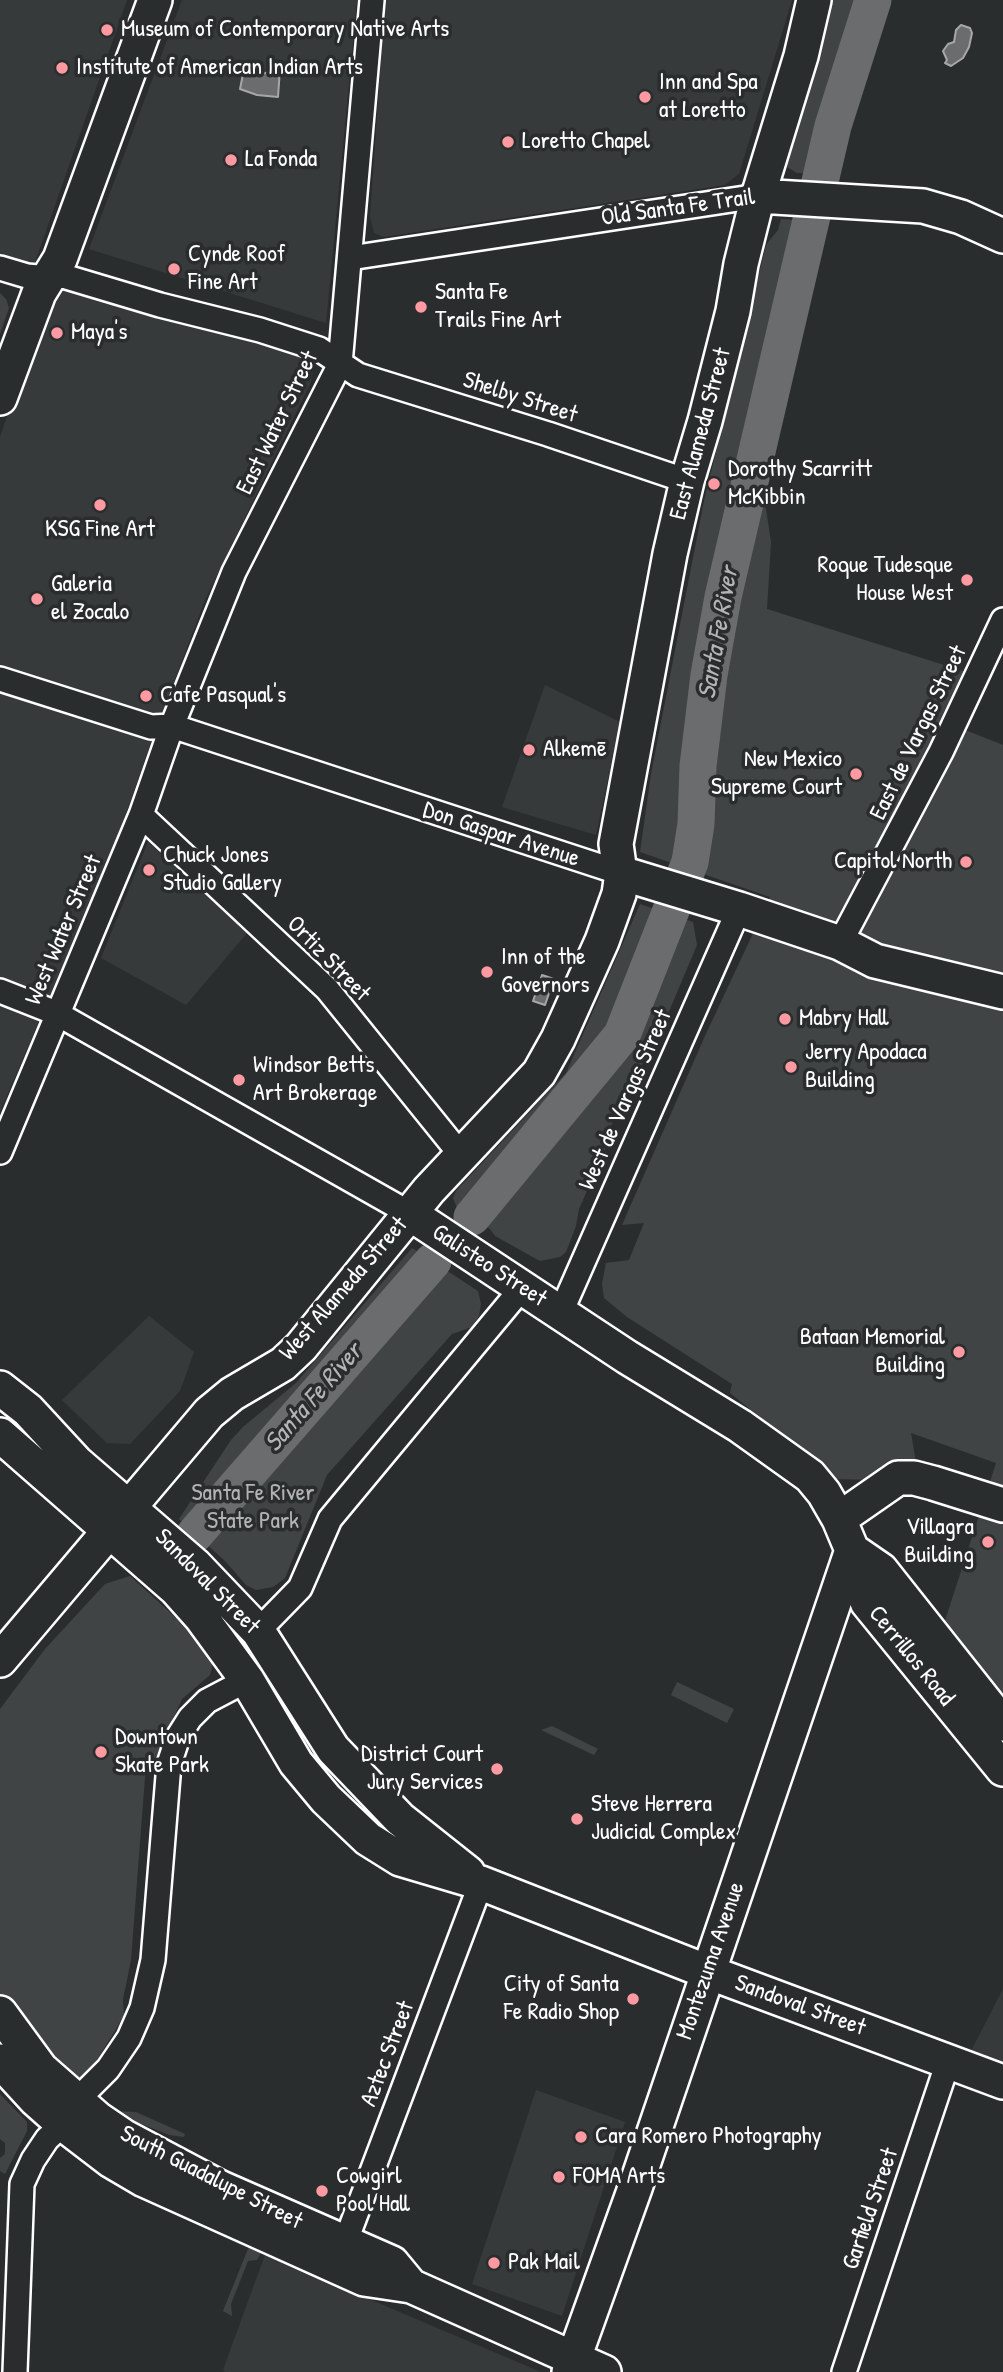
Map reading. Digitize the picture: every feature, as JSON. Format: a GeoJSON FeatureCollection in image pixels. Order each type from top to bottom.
{"type":"FeatureCollection","features":[{"type":"Feature","properties":{"kind":"street"},"geometry":{"type":"LineString","coordinates":[[0,398],[38,293],[60,259],[155,0]]}},
{"type":"Feature","properties":{"kind":"street","name":"East Water Street"},"geometry":{"type":"LineString","coordinates":[[172,726],[243,554],[340,364],[372,0]]}},
{"type":"Feature","properties":{"kind":"street","name":"East Alameda Street"},"geometry":{"type":"LineString","coordinates":[[634,877],[616,844],[670,554],[733,311],[741,264],[771,196],[814,0]]}},
{"type":"Feature","properties":{"kind":"street","name":"Old Santa Fe Trail"},"geometry":{"type":"LineString","coordinates":[[350,258],[771,196],[923,206],[961,217],[1003,236]]}},
{"type":"Feature","properties":{"kind":"street"},"geometry":{"type":"LineString","coordinates":[[0,268],[27,276],[63,276],[160,305],[241,324],[319,349],[340,364]]}},
{"type":"Feature","properties":{"kind":"street","name":"Shelby Street"},"geometry":{"type":"LineString","coordinates":[[340,364],[358,375],[548,434],[687,481]]}},
{"type":"Feature","properties":{"kind":"street","name":"East de Vargas Street"},"geometry":{"type":"LineString","coordinates":[[840,943],[960,714],[1003,620]]}},
{"type":"Feature","properties":{"kind":"street","name":"Don Gaspar Avenue"},"geometry":{"type":"LineString","coordinates":[[0,679],[151,727],[172,726],[739,909],[840,943],[875,961],[1003,992]]}},
{"type":"Feature","properties":{"kind":"street","name":"West Water Street"},"geometry":{"type":"LineString","coordinates":[[0,1152],[141,815],[172,726]]}},
{"type":"Feature","properties":{"kind":"street","name":"Ortiz Street"},"geometry":{"type":"LineString","coordinates":[[141,815],[327,989],[461,1155]]}},
{"type":"Feature","properties":{"kind":"street","name":"West Alameda Street"},"geometry":{"type":"LineString","coordinates":[[0,1660],[209,1413],[232,1394],[283,1364],[423,1222],[461,1155],[544,1066],[578,995],[620,894],[634,877]]}},
{"type":"Feature","properties":{"kind":"street","name":"West de Vargas Street"},"geometry":{"type":"LineString","coordinates":[[561,1312],[739,909]]}},
{"type":"Feature","properties":{"kind":"street","name":"Galisteo Street"},"geometry":{"type":"LineString","coordinates":[[0,991],[57,1013],[423,1222],[627,1357],[740,1426],[810,1476],[824,1493],[839,1519],[852,1550]]}},
{"type":"Feature","properties":{"kind":"street"},"geometry":{"type":"LineString","coordinates":[[258,1630],[300,1588],[330,1519],[522,1289]]}},
{"type":"Feature","properties":{"kind":"street","name":"Sandoval Street"},"geometry":{"type":"LineString","coordinates":[[0,1388],[28,1410],[76,1462],[120,1519]]}},
{"type":"Feature","properties":{"kind":"street","name":"Sandoval Street"},"geometry":{"type":"LineString","coordinates":[[0,1435],[120,1519],[186,1577],[258,1630],[333,1749],[400,1819],[481,1883]]}},
{"type":"Feature","properties":{"kind":"street"},"geometry":{"type":"LineString","coordinates":[[839,1519],[898,1478],[914,1478],[933,1483],[1003,1506]]}},
{"type":"Feature","properties":{"kind":"street","name":"Cerrillos Road"},"geometry":{"type":"LineString","coordinates":[[852,1550],[881,1570],[1003,1724]]}},
{"type":"Feature","properties":{"kind":"street","name":"Cerrillos Road"},"geometry":{"type":"LineString","coordinates":[[852,1550],[867,1602],[1003,1769]]}},
{"type":"Feature","properties":{"kind":"street","name":"Montezuma Avenue"},"geometry":{"type":"LineString","coordinates":[[583,2368],[708,1972],[852,1550]]}},
{"type":"Feature","properties":{"kind":"street","name":"Sandoval Street"},"geometry":{"type":"LineString","coordinates":[[186,1577],[201,1617],[247,1680],[296,1763],[326,1799],[368,1839],[400,1859],[481,1883],[708,1972],[1003,2082]]}},
{"type":"Feature","properties":{"kind":"street"},"geometry":{"type":"LineString","coordinates":[[15,2372],[22,2184],[47,2139],[116,2059],[142,2008],[153,1960],[169,1764],[178,1737],[190,1718],[207,1701],[247,1680]]}},
{"type":"Feature","properties":{"kind":"street","name":"Aztec Street"},"geometry":{"type":"LineString","coordinates":[[345,2243],[481,1883]]}},
{"type":"Feature","properties":{"kind":"street","name":"South Guadalupe Street"},"geometry":{"type":"LineString","coordinates":[[0,2013],[69,2112],[110,2160],[144,2179],[365,2279],[411,2286],[583,2368]]}},
{"type":"Feature","properties":{"kind":"street","name":"South Guadalupe Street"},"geometry":{"type":"LineString","coordinates":[[0,2061],[36,2100],[69,2112],[72,2119],[78,2119],[137,2159],[195,2175],[392,2263],[411,2286]]}},
{"type":"Feature","properties":{"kind":"street","name":"Garfield Street"},"geometry":{"type":"LineString","coordinates":[[844,2372],[948,2062]]}},
{"type":"Feature","properties":{"kind":"street"},"geometry":{"type":"LineString","coordinates":[[222,2214],[257,2217],[334,2249],[341,2249],[345,2243]]}},
{"type":"Feature","properties":{"kind":"shaded area"},"geometry":{"type":"Polygon","coordinates":[[[0,0],[127,0],[33,268],[0,256],[0,0]]]}},
{"type":"Feature","properties":{"kind":"shaded area","name":"La Fonda"},"geometry":{"type":"Polygon","coordinates":[[[182,0],[357,0],[326,323],[89,249],[182,0]]]}},
{"type":"Feature","properties":{"kind":"shaded area","name":"Inn and Spa at Loretto"},"geometry":{"type":"Polygon","coordinates":[[[385,0],[792,0],[739,174],[725,185],[383,237],[374,233],[370,217],[385,0]]]}},
{"type":"Feature","properties":{"kind":"shaded area"},"geometry":{"type":"Polygon","coordinates":[[[961,25],[970,28],[972,33],[969,47],[963,58],[951,66],[945,63],[947,60],[943,51],[948,44],[954,42],[956,30],[961,25]]]}},
{"type":"Feature","properties":{"kind":"shaded area"},"geometry":{"type":"Polygon","coordinates":[[[280,69],[278,97],[257,95],[240,89],[243,74],[258,75],[280,69]]]}},
{"type":"Feature","properties":{"kind":"shaded area"},"geometry":{"type":"Polygon","coordinates":[[[61,283],[306,357],[313,369],[311,382],[205,600],[116,843],[0,1112],[0,437],[46,303],[61,283]]]}},
{"type":"Feature","properties":{"kind":"shaded area"},"geometry":{"type":"Polygon","coordinates":[[[545,685],[620,722],[596,835],[502,807],[545,685]]]}},
{"type":"Feature","properties":{"kind":"shaded area"},"geometry":{"type":"Polygon","coordinates":[[[148,842],[247,933],[186,1005],[101,958],[148,842]]]}},
{"type":"Feature","properties":{"kind":"shaded area"},"geometry":{"type":"Polygon","coordinates":[[[542,975],[554,979],[545,1005],[533,1001],[542,975]]]}},
{"type":"Feature","properties":{"kind":"shaded area"},"geometry":{"type":"Polygon","coordinates":[[[149,1316],[194,1352],[180,1391],[130,1444],[107,1443],[62,1400],[149,1316]]]}},
{"type":"Feature","properties":{"kind":"shaded area"},"geometry":{"type":"Polygon","coordinates":[[[1003,1989],[1003,2062],[971,2051],[1003,1989]]]}},
{"type":"Feature","properties":{"kind":"shaded area"},"geometry":{"type":"Polygon","coordinates":[[[536,2090],[625,2122],[562,2316],[472,2284],[536,2090]]]}},
{"type":"Feature","properties":{"kind":"shaded area"},"geometry":{"type":"Polygon","coordinates":[[[265,2255],[541,2372],[225,2372],[223,2370],[265,2255]]]}},
{"type":"Feature","properties":{"kind":"green space"},"geometry":{"type":"Polygon","coordinates":[[[829,0],[888,0],[864,57],[840,174],[797,173],[787,167],[787,153],[829,0]]]}},
{"type":"Feature","properties":{"kind":"green space"},"geometry":{"type":"Polygon","coordinates":[[[781,219],[825,222],[760,470],[771,542],[767,609],[966,672],[945,722],[1003,745],[1003,1708],[942,1630],[996,1463],[911,1433],[916,1463],[877,1480],[833,1479],[815,1461],[730,1393],[732,1384],[627,1317],[604,1298],[602,1284],[606,1263],[629,1260],[644,1223],[622,1225],[770,897],[640,852],[651,774],[704,501],[766,245],[778,230],[781,219]]]}},
{"type":"Feature","properties":{"kind":"green space"},"geometry":{"type":"Polygon","coordinates":[[[0,293],[9,308],[0,334],[0,293]]]}},
{"type":"Feature","properties":{"kind":"green space"},"geometry":{"type":"Polygon","coordinates":[[[640,904],[693,922],[697,945],[651,1054],[642,1064],[603,1142],[606,1147],[579,1209],[566,1252],[560,1257],[540,1261],[495,1236],[490,1229],[457,1208],[453,1198],[456,1191],[566,1073],[640,904]]]}},
{"type":"Feature","properties":{"kind":"green space","name":"Santa Fe River State Park"},"geometry":{"type":"Polygon","coordinates":[[[412,1248],[478,1291],[481,1304],[479,1316],[472,1327],[452,1334],[327,1475],[285,1578],[273,1587],[256,1590],[246,1585],[226,1562],[179,1519],[231,1440],[296,1383],[412,1248]]]}},
{"type":"Feature","properties":{"kind":"green space"},"geometry":{"type":"Polygon","coordinates":[[[130,1576],[186,1627],[212,1661],[212,1667],[210,1675],[182,1699],[145,1777],[131,1960],[123,1999],[124,2016],[95,2063],[83,2076],[74,2080],[66,2079],[0,1997],[0,1709],[45,1649],[105,1584],[130,1576]]]}},
{"type":"Feature","properties":{"kind":"green space"},"geometry":{"type":"Polygon","coordinates":[[[677,1682],[734,1709],[727,1723],[671,1695],[677,1682]]]}},
{"type":"Feature","properties":{"kind":"green space"},"geometry":{"type":"Polygon","coordinates":[[[552,1726],[598,1749],[594,1755],[541,1730],[552,1726]]]}},
{"type":"Feature","properties":{"kind":"green space"},"geometry":{"type":"Polygon","coordinates":[[[0,2094],[27,2122],[27,2131],[5,2174],[0,2171],[0,2158],[5,2154],[5,2143],[0,2139],[0,2094]]]}},
{"type":"Feature","properties":{"kind":"green space"},"geometry":{"type":"Polygon","coordinates":[[[115,2111],[136,2112],[185,2134],[184,2137],[169,2135],[115,2111]]]}},
{"type":"Feature","properties":{"kind":"green space"},"geometry":{"type":"Polygon","coordinates":[[[250,2244],[262,2251],[257,2260],[248,2261],[231,2304],[232,2316],[223,2311],[250,2244]]]}},
{"type":"Feature","properties":{"kind":"waterway","name":"Santa Fe River"},"geometry":{"type":"LineString","coordinates":[[472,1217],[622,1035],[690,862],[696,824],[698,766],[709,675],[723,597],[833,126],[873,0]]}},
{"type":"Feature","properties":{"kind":"waterway","name":"Santa Fe River"},"geometry":{"type":"LineString","coordinates":[[195,1534],[433,1261]]}},
{"type":"Feature","properties":{"kind":"place","name":"Museum of Contemporary Native Arts"},"geometry":{"type":"Point","coordinates":[107,30]}},
{"type":"Feature","properties":{"kind":"place","name":"Institute of American Indian Arts"},"geometry":{"type":"Point","coordinates":[62,68]}},
{"type":"Feature","properties":{"kind":"place","name":"Inn and Spa at Loretto"},"geometry":{"type":"Point","coordinates":[645,97]}},
{"type":"Feature","properties":{"kind":"place","name":"Loretto Chapel"},"geometry":{"type":"Point","coordinates":[508,142]}},
{"type":"Feature","properties":{"kind":"place","name":"La Fonda"},"geometry":{"type":"Point","coordinates":[231,160]}},
{"type":"Feature","properties":{"kind":"place","name":"Cynde Roof Fine Art"},"geometry":{"type":"Point","coordinates":[174,269]}},
{"type":"Feature","properties":{"kind":"place","name":"Santa Fe Trails Fine Art"},"geometry":{"type":"Point","coordinates":[421,307]}},
{"type":"Feature","properties":{"kind":"place","name":"Maya's"},"geometry":{"type":"Point","coordinates":[57,333]}},
{"type":"Feature","properties":{"kind":"place","name":"Dorothy Scarritt McKibbin"},"geometry":{"type":"Point","coordinates":[714,484]}},
{"type":"Feature","properties":{"kind":"place","name":"KSG Fine Art"},"geometry":{"type":"Point","coordinates":[100,505]}},
{"type":"Feature","properties":{"kind":"place","name":"Roque Tudesque House West"},"geometry":{"type":"Point","coordinates":[967,580]}},
{"type":"Feature","properties":{"kind":"place","name":"Galeria el Zocalo"},"geometry":{"type":"Point","coordinates":[37,599]}},
{"type":"Feature","properties":{"kind":"place","name":"Cafe Pasqual's"},"geometry":{"type":"Point","coordinates":[146,696]}},
{"type":"Feature","properties":{"kind":"place","name":"Alkemē"},"geometry":{"type":"Point","coordinates":[529,750]}},
{"type":"Feature","properties":{"kind":"place","name":"New Mexico Supreme Court"},"geometry":{"type":"Point","coordinates":[856,774]}},
{"type":"Feature","properties":{"kind":"place","name":"Capitol North"},"geometry":{"type":"Point","coordinates":[966,862]}},
{"type":"Feature","properties":{"kind":"place","name":"Chuck Jones Studio Gallery"},"geometry":{"type":"Point","coordinates":[149,870]}},
{"type":"Feature","properties":{"kind":"place","name":"Inn of the Governors"},"geometry":{"type":"Point","coordinates":[487,972]}},
{"type":"Feature","properties":{"kind":"place","name":"Mabry Hall"},"geometry":{"type":"Point","coordinates":[785,1019]}},
{"type":"Feature","properties":{"kind":"place","name":"Jerry Apodaca Building"},"geometry":{"type":"Point","coordinates":[791,1067]}},
{"type":"Feature","properties":{"kind":"place","name":"Windsor Betts Art Brokerage"},"geometry":{"type":"Point","coordinates":[239,1080]}},
{"type":"Feature","properties":{"kind":"place","name":"Bataan Memorial Building"},"geometry":{"type":"Point","coordinates":[959,1352]}},
{"type":"Feature","properties":{"kind":"place","name":"Villagra Building"},"geometry":{"type":"Point","coordinates":[988,1542]}},
{"type":"Feature","properties":{"kind":"place","name":"Downtown Skate Park"},"geometry":{"type":"Point","coordinates":[101,1752]}},
{"type":"Feature","properties":{"kind":"place","name":"District Court Jury Services"},"geometry":{"type":"Point","coordinates":[497,1769]}},
{"type":"Feature","properties":{"kind":"place","name":"Steve Herrera Judicial Complex"},"geometry":{"type":"Point","coordinates":[577,1819]}},
{"type":"Feature","properties":{"kind":"place","name":"City of Santa Fe Radio Shop"},"geometry":{"type":"Point","coordinates":[633,1999]}},
{"type":"Feature","properties":{"kind":"place","name":"Cara Romero Photography"},"geometry":{"type":"Point","coordinates":[581,2137]}},
{"type":"Feature","properties":{"kind":"place","name":"FOMA Arts"},"geometry":{"type":"Point","coordinates":[559,2177]}},
{"type":"Feature","properties":{"kind":"place","name":"Cowgirl Pool Hall"},"geometry":{"type":"Point","coordinates":[322,2191]}},
{"type":"Feature","properties":{"kind":"place","name":"Pak Mail"},"geometry":{"type":"Point","coordinates":[494,2263]}}]}
